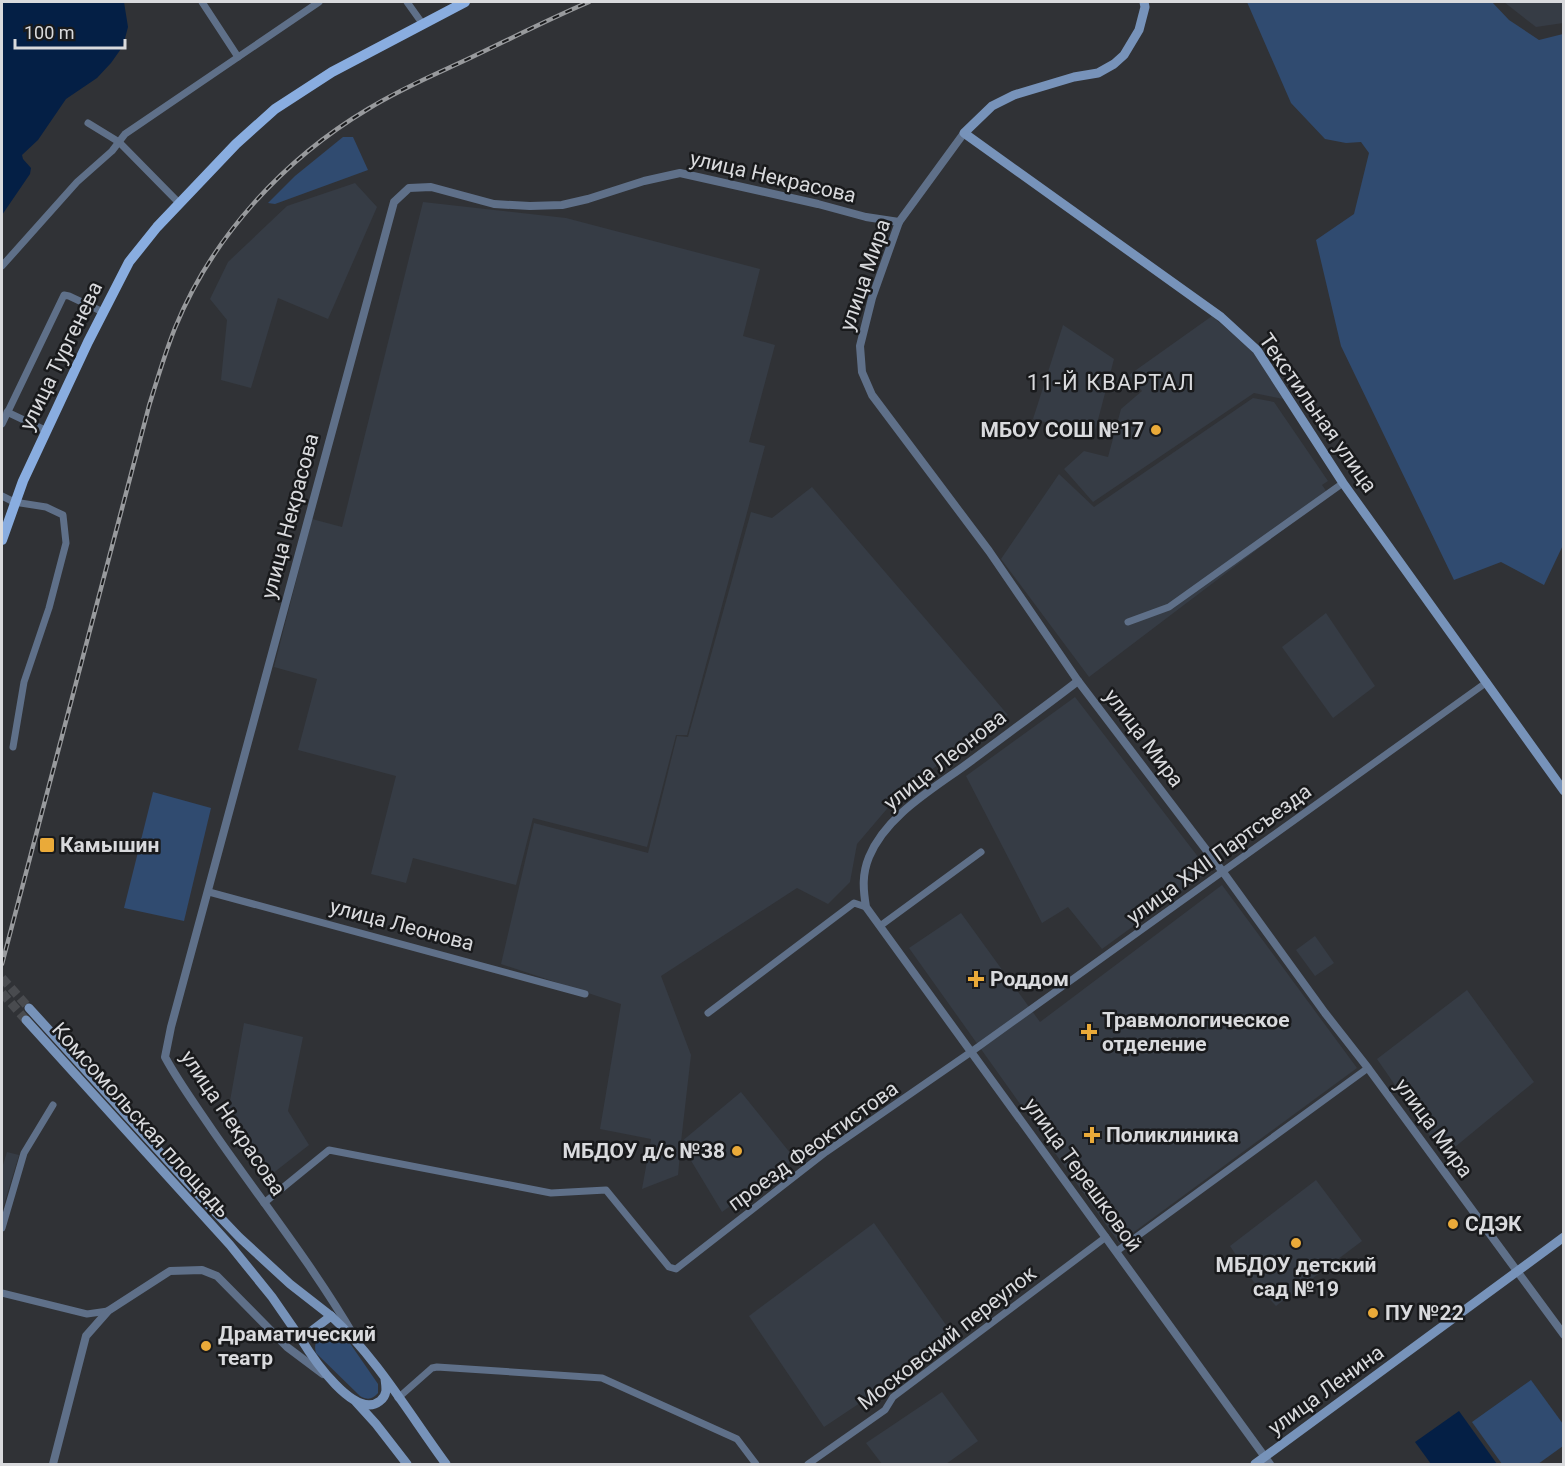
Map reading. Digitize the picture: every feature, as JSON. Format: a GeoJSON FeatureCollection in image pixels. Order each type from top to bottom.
{"type":"FeatureCollection","features":[{"type":"Feature","properties":{"kind":"main road","name":"улица Тургенева"},"geometry":{"type":"LineString","coordinates":[[2,540],[14,502],[103,312],[129,262],[156,227],[236,144],[275,110],[332,72],[465,2]]}},
{"type":"Feature","properties":{"kind":"main road"},"geometry":{"type":"LineString","coordinates":[[964,133],[992,106],[1014,95],[1074,77],[1098,73],[1114,64],[1133,42],[1142,20],[1144,2]]}},
{"type":"Feature","properties":{"kind":"main road","name":"Текстильная улица"},"geometry":{"type":"LineString","coordinates":[[964,133],[1221,317],[1257,350],[1343,483],[1563,792]]}},
{"type":"Feature","properties":{"kind":"main road"},"geometry":{"type":"LineString","coordinates":[[29,1008],[231,1228],[290,1284],[331,1316],[358,1342],[446,1464]]}},
{"type":"Feature","properties":{"kind":"main road","name":"Комсомольская площадь"},"geometry":{"type":"LineString","coordinates":[[26,1020],[230,1245],[272,1297],[301,1340]]}},
{"type":"Feature","properties":{"kind":"main road","name":"улица Ленина"},"geometry":{"type":"LineString","coordinates":[[1255,1464],[1268,1461],[1563,1237]]}},
{"type":"Feature","properties":{"kind":"main road"},"geometry":{"type":"LineString","coordinates":[[331,1316],[301,1340],[329,1378],[354,1401],[407,1464]]}},
{"type":"Feature","properties":{"kind":"main road"},"geometry":{"type":"LineString","coordinates":[[354,1401],[369,1405],[380,1402],[386,1393],[385,1379]]}},
{"type":"Feature","properties":{"kind":"street"},"geometry":{"type":"LineString","coordinates":[[202,2],[238,57]]}},
{"type":"Feature","properties":{"kind":"street"},"geometry":{"type":"LineString","coordinates":[[2,266],[77,182],[112,151],[125,134],[319,2]]}},
{"type":"Feature","properties":{"kind":"street"},"geometry":{"type":"LineString","coordinates":[[407,2],[422,23]]}},
{"type":"Feature","properties":{"kind":"street"},"geometry":{"type":"LineString","coordinates":[[88,123],[119,142],[179,203]]}},
{"type":"Feature","properties":{"kind":"street","name":"улица Мира"},"geometry":{"type":"LineString","coordinates":[[964,133],[899,222],[864,323],[860,346],[862,372],[872,395],[986,548],[1078,681],[1223,872],[1563,1335]]}},
{"type":"Feature","properties":{"kind":"street","name":"улица Некрасова"},"geometry":{"type":"LineString","coordinates":[[358,1342],[334,1302],[175,1075],[165,1057],[171,1027],[394,202],[409,189],[430,187],[494,204],[562,205],[588,200],[644,181],[680,173],[866,217],[899,222]]}},
{"type":"Feature","properties":{"kind":"street"},"geometry":{"type":"LineString","coordinates":[[2,424],[64,295],[103,312]]}},
{"type":"Feature","properties":{"kind":"street"},"geometry":{"type":"LineString","coordinates":[[7,412],[46,431]]}},
{"type":"Feature","properties":{"kind":"street"},"geometry":{"type":"LineString","coordinates":[[1128,622],[1169,607],[1343,483]]}},
{"type":"Feature","properties":{"kind":"street"},"geometry":{"type":"LineString","coordinates":[[2,496],[14,502],[46,507],[63,515],[66,543],[49,608],[24,682],[13,747]]}},
{"type":"Feature","properties":{"kind":"street","name":"улица Леонова"},"geometry":{"type":"LineString","coordinates":[[867,907],[863,889],[864,873],[869,857],[891,824],[917,801],[1078,681]]}},
{"type":"Feature","properties":{"kind":"street","name":"улица XXII Партсъезда"},"geometry":{"type":"LineString","coordinates":[[971,1052],[1486,682]]}},
{"type":"Feature","properties":{"kind":"street"},"geometry":{"type":"LineString","coordinates":[[880,926],[981,852]]}},
{"type":"Feature","properties":{"kind":"street","name":"улица Леонова"},"geometry":{"type":"LineString","coordinates":[[209,892],[585,994]]}},
{"type":"Feature","properties":{"kind":"street"},"geometry":{"type":"LineString","coordinates":[[708,1013],[854,903],[867,907]]}},
{"type":"Feature","properties":{"kind":"street","name":"улица Терешковой"},"geometry":{"type":"LineString","coordinates":[[867,907],[1268,1461]]}},
{"type":"Feature","properties":{"kind":"street","name":"проезд Феоктистова"},"geometry":{"type":"LineString","coordinates":[[264,1203],[329,1150],[551,1193],[606,1190],[669,1267],[676,1269],[826,1152],[971,1052]]}},
{"type":"Feature","properties":{"kind":"street"},"geometry":{"type":"LineString","coordinates":[[1117,1251],[1368,1068]]}},
{"type":"Feature","properties":{"kind":"street"},"geometry":{"type":"LineString","coordinates":[[2,1228],[24,1153],[52,1105]]}},
{"type":"Feature","properties":{"kind":"street","name":"Московский переулок"},"geometry":{"type":"LineString","coordinates":[[807,1464],[885,1410],[893,1397],[1106,1237]]}},
{"type":"Feature","properties":{"kind":"street"},"geometry":{"type":"LineString","coordinates":[[53,1464],[86,1336],[108,1311],[170,1271],[202,1270],[217,1276],[287,1347],[329,1378]]}},
{"type":"Feature","properties":{"kind":"street"},"geometry":{"type":"LineString","coordinates":[[2,1293],[87,1314],[108,1311]]}},
{"type":"Feature","properties":{"kind":"street"},"geometry":{"type":"LineString","coordinates":[[331,1316],[334,1302]]}},
{"type":"Feature","properties":{"kind":"street"},"geometry":{"type":"LineString","coordinates":[[287,1347],[301,1340]]}},
{"type":"Feature","properties":{"kind":"street"},"geometry":{"type":"LineString","coordinates":[[398,1398],[436,1367],[602,1378],[737,1439],[756,1464]]}},
{"type":"Feature","properties":{"kind":"shaded area"},"geometry":{"type":"Polygon","coordinates":[[[2,2],[124,2],[128,27],[123,46],[111,63],[97,78],[66,99],[38,140],[22,155],[31,168],[30,174],[2,215],[2,2]]]}},
{"type":"Feature","properties":{"kind":"shaded area"},"geometry":{"type":"Polygon","coordinates":[[[1247,2],[1492,2],[1509,20],[1539,40],[1563,34],[1564,543],[1544,585],[1501,562],[1454,580],[1341,346],[1316,240],[1354,214],[1369,153],[1361,142],[1346,143],[1325,139],[1291,103],[1247,2]]]}},
{"type":"Feature","properties":{"kind":"shaded area"},"geometry":{"type":"Polygon","coordinates":[[[1504,2],[1563,2],[1563,23],[1536,27],[1504,2]]]}},
{"type":"Feature","properties":{"kind":"shaded area"},"geometry":{"type":"Polygon","coordinates":[[[343,137],[353,137],[368,170],[275,204],[268,203],[295,176],[343,137]]]}},
{"type":"Feature","properties":{"kind":"shaded area"},"geometry":{"type":"Polygon","coordinates":[[[355,183],[377,207],[328,319],[278,298],[251,388],[221,380],[227,320],[210,299],[228,262],[287,206],[355,183]]]}},
{"type":"Feature","properties":{"kind":"shaded area"},"geometry":{"type":"Polygon","coordinates":[[[423,202],[566,218],[760,269],[743,336],[775,345],[749,442],[765,446],[687,735],[676,735],[647,847],[533,818],[516,885],[413,858],[406,883],[371,874],[396,776],[298,750],[317,679],[274,667],[312,519],[342,527],[423,202]]]}},
{"type":"Feature","properties":{"kind":"shaded area","name":"МБОУ СОШ №17"},"geometry":{"type":"Polygon","coordinates":[[[1212,316],[1255,353],[1283,399],[1254,393],[1093,502],[1064,469],[1084,451],[1108,457],[1121,409],[1142,391],[1129,375],[1212,316]]]}},
{"type":"Feature","properties":{"kind":"shaded area"},"geometry":{"type":"Polygon","coordinates":[[[1063,325],[1114,359],[1094,435],[1033,419],[1063,325]]]}},
{"type":"Feature","properties":{"kind":"shaded area"},"geometry":{"type":"Polygon","coordinates":[[[1253,398],[1274,402],[1328,481],[1322,485],[1329,495],[1089,677],[1001,559],[1059,474],[1094,507],[1253,398]]]}},
{"type":"Feature","properties":{"kind":"shaded area"},"geometry":{"type":"Polygon","coordinates":[[[812,487],[1008,715],[903,790],[857,844],[850,882],[828,904],[797,888],[661,976],[691,1055],[681,1142],[741,1092],[795,1159],[722,1212],[681,1144],[678,1175],[642,1189],[651,1139],[600,1129],[621,1004],[501,964],[534,823],[648,853],[677,736],[688,737],[751,512],[772,518],[812,487]]]}},
{"type":"Feature","properties":{"kind":"shaded area"},"geometry":{"type":"Polygon","coordinates":[[[1326,613],[1375,686],[1333,718],[1282,647],[1326,613]]]}},
{"type":"Feature","properties":{"kind":"shaded area"},"geometry":{"type":"Polygon","coordinates":[[[1075,697],[1209,871],[1102,949],[1068,907],[1042,923],[966,776],[1075,697]]]}},
{"type":"Feature","properties":{"kind":"shaded area"},"geometry":{"type":"Polygon","coordinates":[[[153,792],[211,808],[184,921],[124,908],[153,792]]]}},
{"type":"Feature","properties":{"kind":"shaded area"},"geometry":{"type":"Polygon","coordinates":[[[1222,885],[1357,1068],[1119,1243],[909,948],[961,913],[1040,1022],[1222,885]]]}},
{"type":"Feature","properties":{"kind":"shaded area"},"geometry":{"type":"Polygon","coordinates":[[[1315,936],[1334,963],[1315,976],[1296,950],[1315,936]]]}},
{"type":"Feature","properties":{"kind":"shaded area"},"geometry":{"type":"Polygon","coordinates":[[[1467,990],[1534,1082],[1444,1156],[1377,1059],[1467,990]]]}},
{"type":"Feature","properties":{"kind":"shaded area"},"geometry":{"type":"Polygon","coordinates":[[[244,1023],[303,1037],[288,1111],[309,1145],[263,1181],[220,1119],[228,1112],[244,1023]]]}},
{"type":"Feature","properties":{"kind":"shaded area"},"geometry":{"type":"Polygon","coordinates":[[[7,1152],[19,1155],[2,1211],[2,1168],[7,1152]]]}},
{"type":"Feature","properties":{"kind":"shaded area","name":"МБДОУ детский сад №19"},"geometry":{"type":"Polygon","coordinates":[[[1316,1180],[1362,1241],[1276,1306],[1253,1281],[1230,1246],[1316,1180]]]}},
{"type":"Feature","properties":{"kind":"shaded area"},"geometry":{"type":"Polygon","coordinates":[[[874,1223],[956,1339],[824,1427],[749,1316],[874,1223]]]}},
{"type":"Feature","properties":{"kind":"shaded area"},"geometry":{"type":"Polygon","coordinates":[[[334,1330],[347,1339],[378,1384],[378,1393],[374,1397],[367,1399],[360,1396],[316,1353],[315,1344],[319,1337],[334,1330]]]}},
{"type":"Feature","properties":{"kind":"shaded area"},"geometry":{"type":"Polygon","coordinates":[[[1531,1380],[1563,1424],[1563,1446],[1538,1464],[1502,1464],[1472,1422],[1531,1380]]]}},
{"type":"Feature","properties":{"kind":"shaded area"},"geometry":{"type":"Polygon","coordinates":[[[942,1392],[978,1441],[946,1464],[882,1464],[866,1443],[942,1392]]]}},
{"type":"Feature","properties":{"kind":"shaded area"},"geometry":{"type":"Polygon","coordinates":[[[1459,1411],[1497,1464],[1431,1464],[1415,1442],[1459,1411]]]}},
{"type":"Feature","properties":{"kind":"tunnel"},"geometry":{"type":"LineString","coordinates":[[2,978],[29,1008]]}},
{"type":"Feature","properties":{"kind":"tunnel"},"geometry":{"type":"LineString","coordinates":[[2,993],[26,1020]]}},
{"type":"Feature","properties":{"kind":"railway"},"geometry":{"type":"LineString","coordinates":[[2,964],[149,406],[175,328],[209,262],[254,203],[280,176],[337,129],[405,88],[589,2]]}},
{"type":"Feature","properties":{"kind":"place","name":"МБОУ СОШ №17"},"geometry":{"type":"Point","coordinates":[1156,430]}},
{"type":"Feature","properties":{"kind":"place","name":"Камышин"},"geometry":{"type":"Point","coordinates":[47,845]}},
{"type":"Feature","properties":{"kind":"place","name":"Роддом"},"geometry":{"type":"Point","coordinates":[976,979]}},
{"type":"Feature","properties":{"kind":"place","name":"Травмологическое отделение"},"geometry":{"type":"Point","coordinates":[1089,1032]}},
{"type":"Feature","properties":{"kind":"place","name":"Поликлиника"},"geometry":{"type":"Point","coordinates":[1092,1135]}},
{"type":"Feature","properties":{"kind":"place","name":"МБДОУ д/с №38"},"geometry":{"type":"Point","coordinates":[737,1151]}},
{"type":"Feature","properties":{"kind":"place","name":"СДЭК"},"geometry":{"type":"Point","coordinates":[1453,1224]}},
{"type":"Feature","properties":{"kind":"place","name":"МБДОУ детский сад №19"},"geometry":{"type":"Point","coordinates":[1296,1243]}},
{"type":"Feature","properties":{"kind":"place","name":"ПУ №22"},"geometry":{"type":"Point","coordinates":[1373,1313]}},
{"type":"Feature","properties":{"kind":"place","name":"Драматический театр"},"geometry":{"type":"Point","coordinates":[206,1346]}},
{"type":"Feature","properties":{"kind":"district","name":"11-Й КВАРТАЛ"},"geometry":{"type":"Point","coordinates":[1111,382]}}]}
